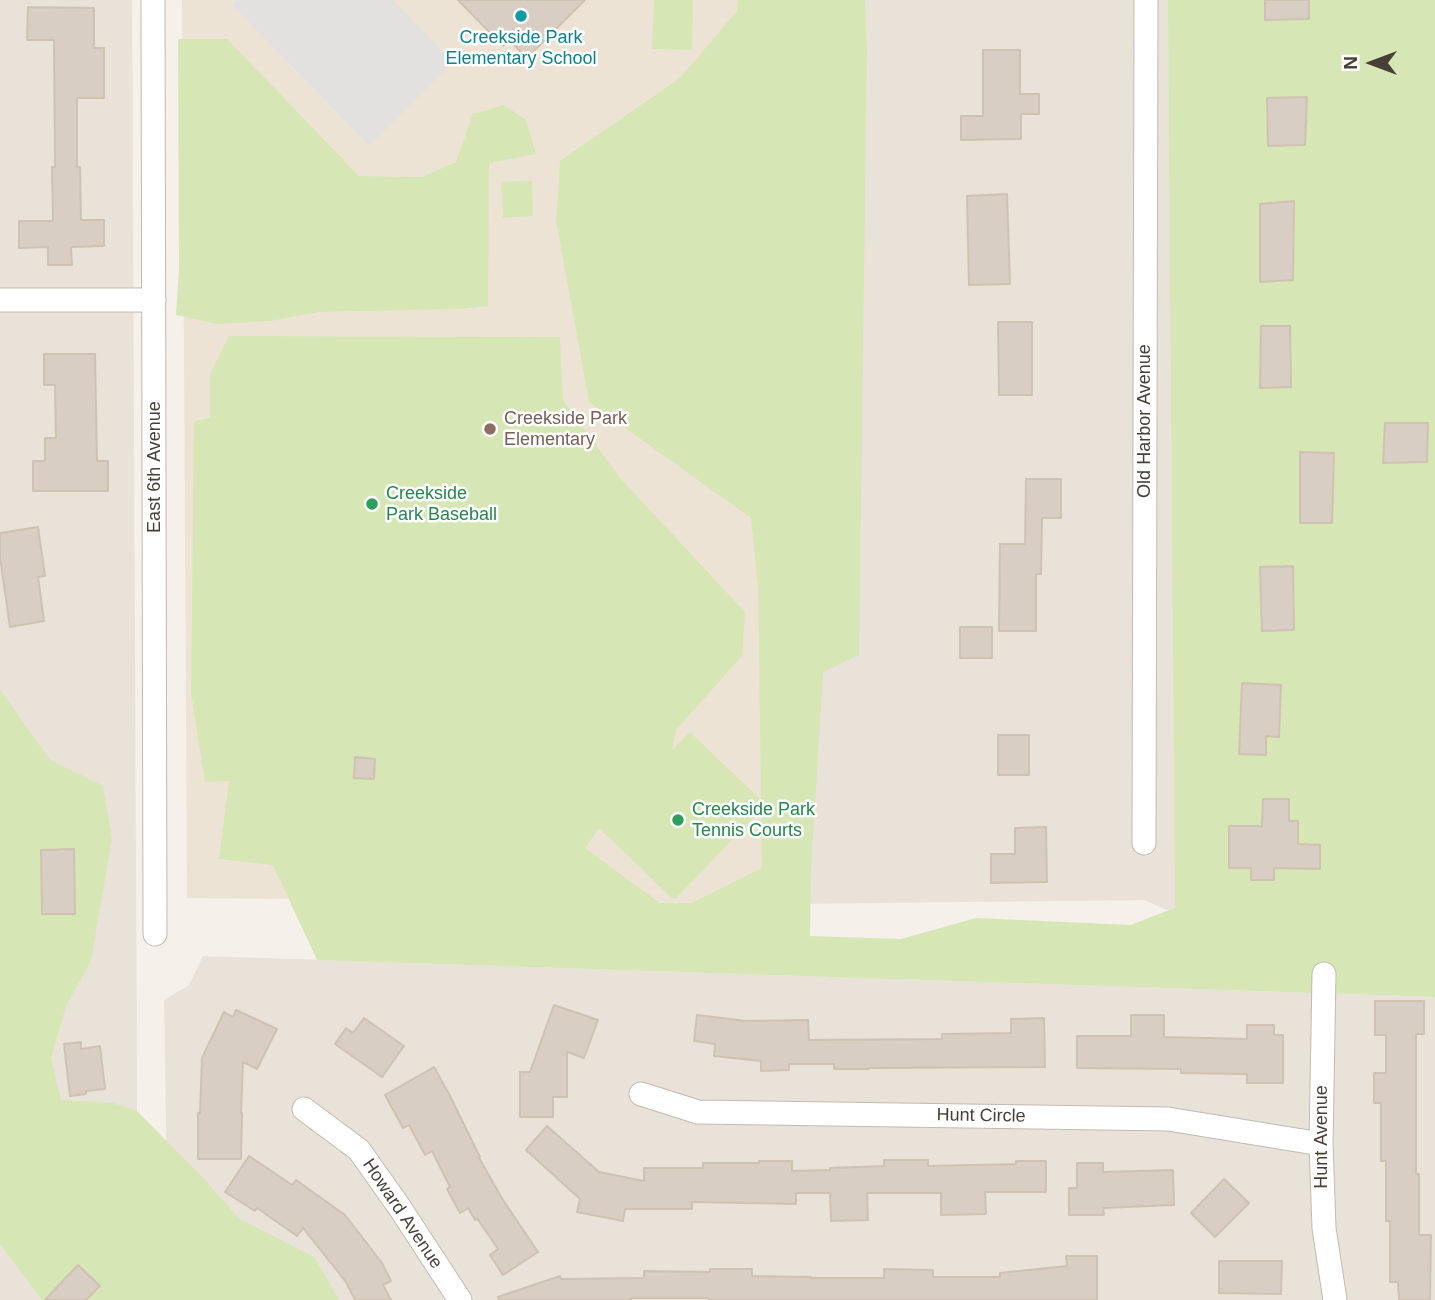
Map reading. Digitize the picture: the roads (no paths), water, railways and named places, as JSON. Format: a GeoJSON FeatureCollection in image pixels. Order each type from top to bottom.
{"type":"FeatureCollection","features":[{"type":"Feature","properties":{"kind":"street","name":"East 6th Avenue"},"geometry":{"type":"LineString","coordinates":[[153,0],[155,934]]}},
{"type":"Feature","properties":{"kind":"street","name":"Old Harbor Avenue"},"geometry":{"type":"LineString","coordinates":[[1144,843],[1146,0]]}},
{"type":"Feature","properties":{"kind":"street"},"geometry":{"type":"LineString","coordinates":[[0,300],[154,300]]}},
{"type":"Feature","properties":{"kind":"street","name":"Hunt Avenue"},"geometry":{"type":"LineString","coordinates":[[1324,974],[1321,1144],[1324,1228],[1335,1300]]}},
{"type":"Feature","properties":{"kind":"street","name":"Hunt Circle"},"geometry":{"type":"LineString","coordinates":[[641,1094],[698,1112],[1168,1119],[1321,1144]]}},
{"type":"Feature","properties":{"kind":"street","name":"Howard Avenue"},"geometry":{"type":"LineString","coordinates":[[304,1109],[359,1150],[460,1300]]}},
{"type":"Feature","properties":{"kind":"place","name":"Creekside Park Elementary School"},"geometry":{"type":"Point","coordinates":[521,16]}},
{"type":"Feature","properties":{"kind":"place","name":"Creekside Park Elementary"},"geometry":{"type":"Point","coordinates":[490,429]}},
{"type":"Feature","properties":{"kind":"place","name":"Creekside Park Baseball"},"geometry":{"type":"Point","coordinates":[372,504]}},
{"type":"Feature","properties":{"kind":"place","name":"Creekside Park Tennis Courts"},"geometry":{"type":"Point","coordinates":[678,820]}}]}
